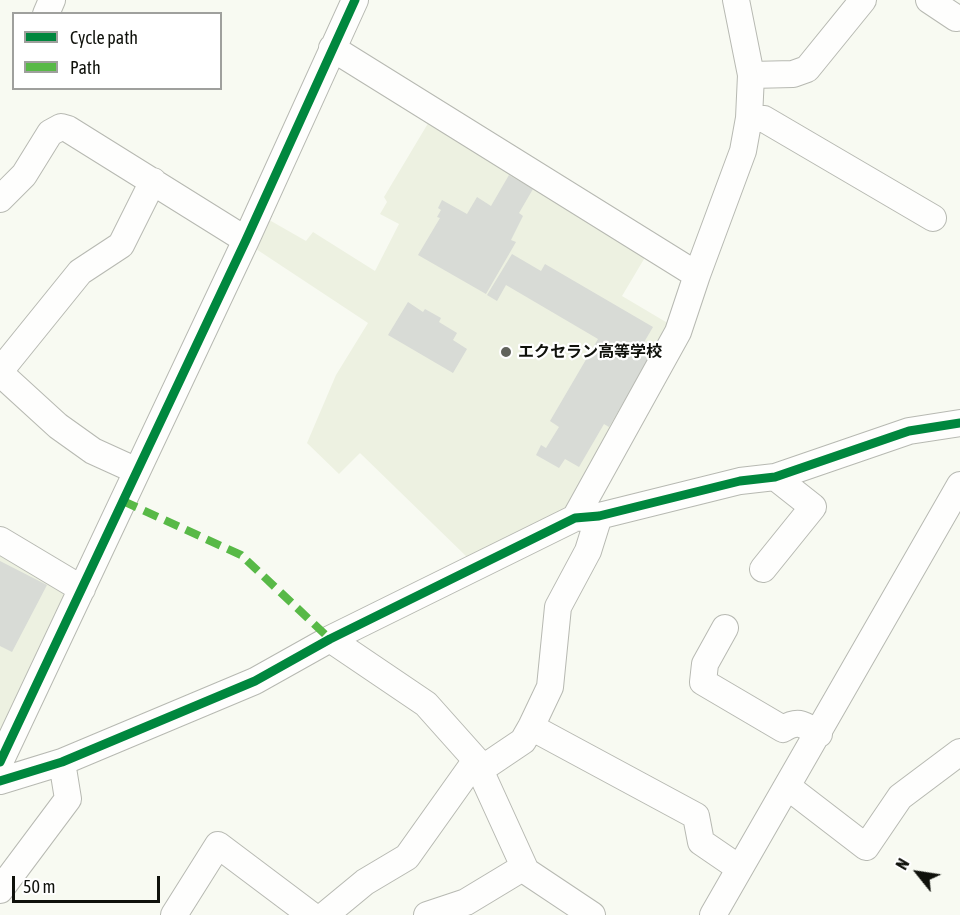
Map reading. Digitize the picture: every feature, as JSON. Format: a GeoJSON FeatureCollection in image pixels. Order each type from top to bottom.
{"type":"FeatureCollection","features":[{"type":"Feature","properties":{"kind":"street"},"geometry":{"type":"LineString","coordinates":[[0,762],[246,240],[355,0]]}},
{"type":"Feature","properties":{"kind":"street"},"geometry":{"type":"LineString","coordinates":[[325,915],[365,882],[407,857],[478,765],[522,741],[550,687],[558,607],[588,551],[587,517],[678,332],[696,275],[743,151],[749,118],[751,75],[736,0]]}},
{"type":"Feature","properties":{"kind":"street"},"geometry":{"type":"LineString","coordinates":[[751,75],[793,74],[807,69],[863,0]]}},
{"type":"Feature","properties":{"kind":"street"},"geometry":{"type":"LineString","coordinates":[[929,0],[956,18]]}},
{"type":"Feature","properties":{"kind":"street"},"geometry":{"type":"LineString","coordinates":[[332,48],[696,275]]}},
{"type":"Feature","properties":{"kind":"street"},"geometry":{"type":"LineString","coordinates":[[749,118],[764,119],[933,219]]}},
{"type":"Feature","properties":{"kind":"street"},"geometry":{"type":"LineString","coordinates":[[0,199],[24,175],[50,134],[61,127],[68,129],[246,240]]}},
{"type":"Feature","properties":{"kind":"street"},"geometry":{"type":"LineString","coordinates":[[137,471],[93,451],[58,426],[0,372],[80,272],[121,245],[153,181]]}},
{"type":"Feature","properties":{"kind":"street"},"geometry":{"type":"LineString","coordinates":[[0,781],[62,762],[255,681],[330,639],[587,517],[740,481],[775,477],[909,431],[960,423]]}},
{"type":"Feature","properties":{"kind":"street"},"geometry":{"type":"LineString","coordinates":[[763,569],[813,507],[775,477]]}},
{"type":"Feature","properties":{"kind":"street"},"geometry":{"type":"LineString","coordinates":[[713,915],[960,485]]}},
{"type":"Feature","properties":{"kind":"street"},"geometry":{"type":"LineString","coordinates":[[0,540],[82,589]]}},
{"type":"Feature","properties":{"kind":"street"},"geometry":{"type":"LineString","coordinates":[[724,628],[705,664],[703,682],[783,729],[793,723],[803,725],[819,734]]}},
{"type":"Feature","properties":{"kind":"street"},"geometry":{"type":"LineString","coordinates":[[330,639],[426,704],[478,765],[526,871],[592,915]]}},
{"type":"Feature","properties":{"kind":"street"},"geometry":{"type":"LineString","coordinates":[[531,727],[696,816],[700,842],[739,868]]}},
{"type":"Feature","properties":{"kind":"street"},"geometry":{"type":"LineString","coordinates":[[788,788],[866,847],[900,797],[960,752]]}},
{"type":"Feature","properties":{"kind":"street"},"geometry":{"type":"LineString","coordinates":[[0,890],[68,799],[62,762]]}},
{"type":"Feature","properties":{"kind":"street"},"geometry":{"type":"LineString","coordinates":[[174,915],[218,845],[311,915]]}},
{"type":"Feature","properties":{"kind":"street"},"geometry":{"type":"LineString","coordinates":[[427,915],[466,902],[524,867]]}},
{"type":"Feature","properties":{"kind":"shaded area","name":"エクセラン高等学校"},"geometry":{"type":"Polygon","coordinates":[[[433,115],[650,249],[622,296],[676,328],[576,503],[468,558],[360,453],[339,474],[307,443],[336,375],[368,323],[250,245],[264,217],[306,241],[313,232],[375,271],[399,224],[380,214],[387,202],[384,197],[433,115]]]}},
{"type":"Feature","properties":{"kind":"shaded area"},"geometry":{"type":"Polygon","coordinates":[[[0,545],[70,594],[0,741],[0,545]]]}},
{"type":"Feature","properties":{"kind":"building"},"geometry":{"type":"Polygon","coordinates":[[[509,175],[533,189],[519,213],[523,216],[511,240],[516,242],[486,294],[418,255],[440,218],[437,217],[441,210],[438,208],[442,200],[467,214],[477,197],[491,206],[509,175]]]}},
{"type":"Feature","properties":{"kind":"building"},"geometry":{"type":"Polygon","coordinates":[[[512,254],[541,271],[545,264],[653,327],[643,344],[654,350],[609,427],[604,424],[579,467],[565,459],[559,468],[536,455],[541,445],[546,448],[559,427],[550,421],[598,339],[506,285],[497,301],[487,295],[512,254]]]}},
{"type":"Feature","properties":{"kind":"building"},"geometry":{"type":"Polygon","coordinates":[[[408,302],[423,312],[425,309],[441,318],[439,322],[457,333],[453,340],[467,349],[453,373],[388,335],[408,302]]]}},
{"type":"Feature","properties":{"kind":"building"},"geometry":{"type":"Polygon","coordinates":[[[0,561],[47,585],[12,652],[0,646],[0,561]]]}},
{"type":"Feature","properties":{"kind":"marked path"},"geometry":{"type":"LineString","coordinates":[[123,501],[241,555],[330,639]]}},
{"type":"Feature","properties":{"kind":"cycle path"},"geometry":{"type":"LineString","coordinates":[[0,762],[246,240],[355,0]]}},
{"type":"Feature","properties":{"kind":"cycle path"},"geometry":{"type":"LineString","coordinates":[[0,781],[62,762],[255,681],[330,639],[575,518],[599,516],[740,481],[775,477],[909,431],[960,423]]}},
{"type":"Feature","properties":{"kind":"place","name":"エクセラン高等学校"},"geometry":{"type":"Point","coordinates":[506,352]}}]}
